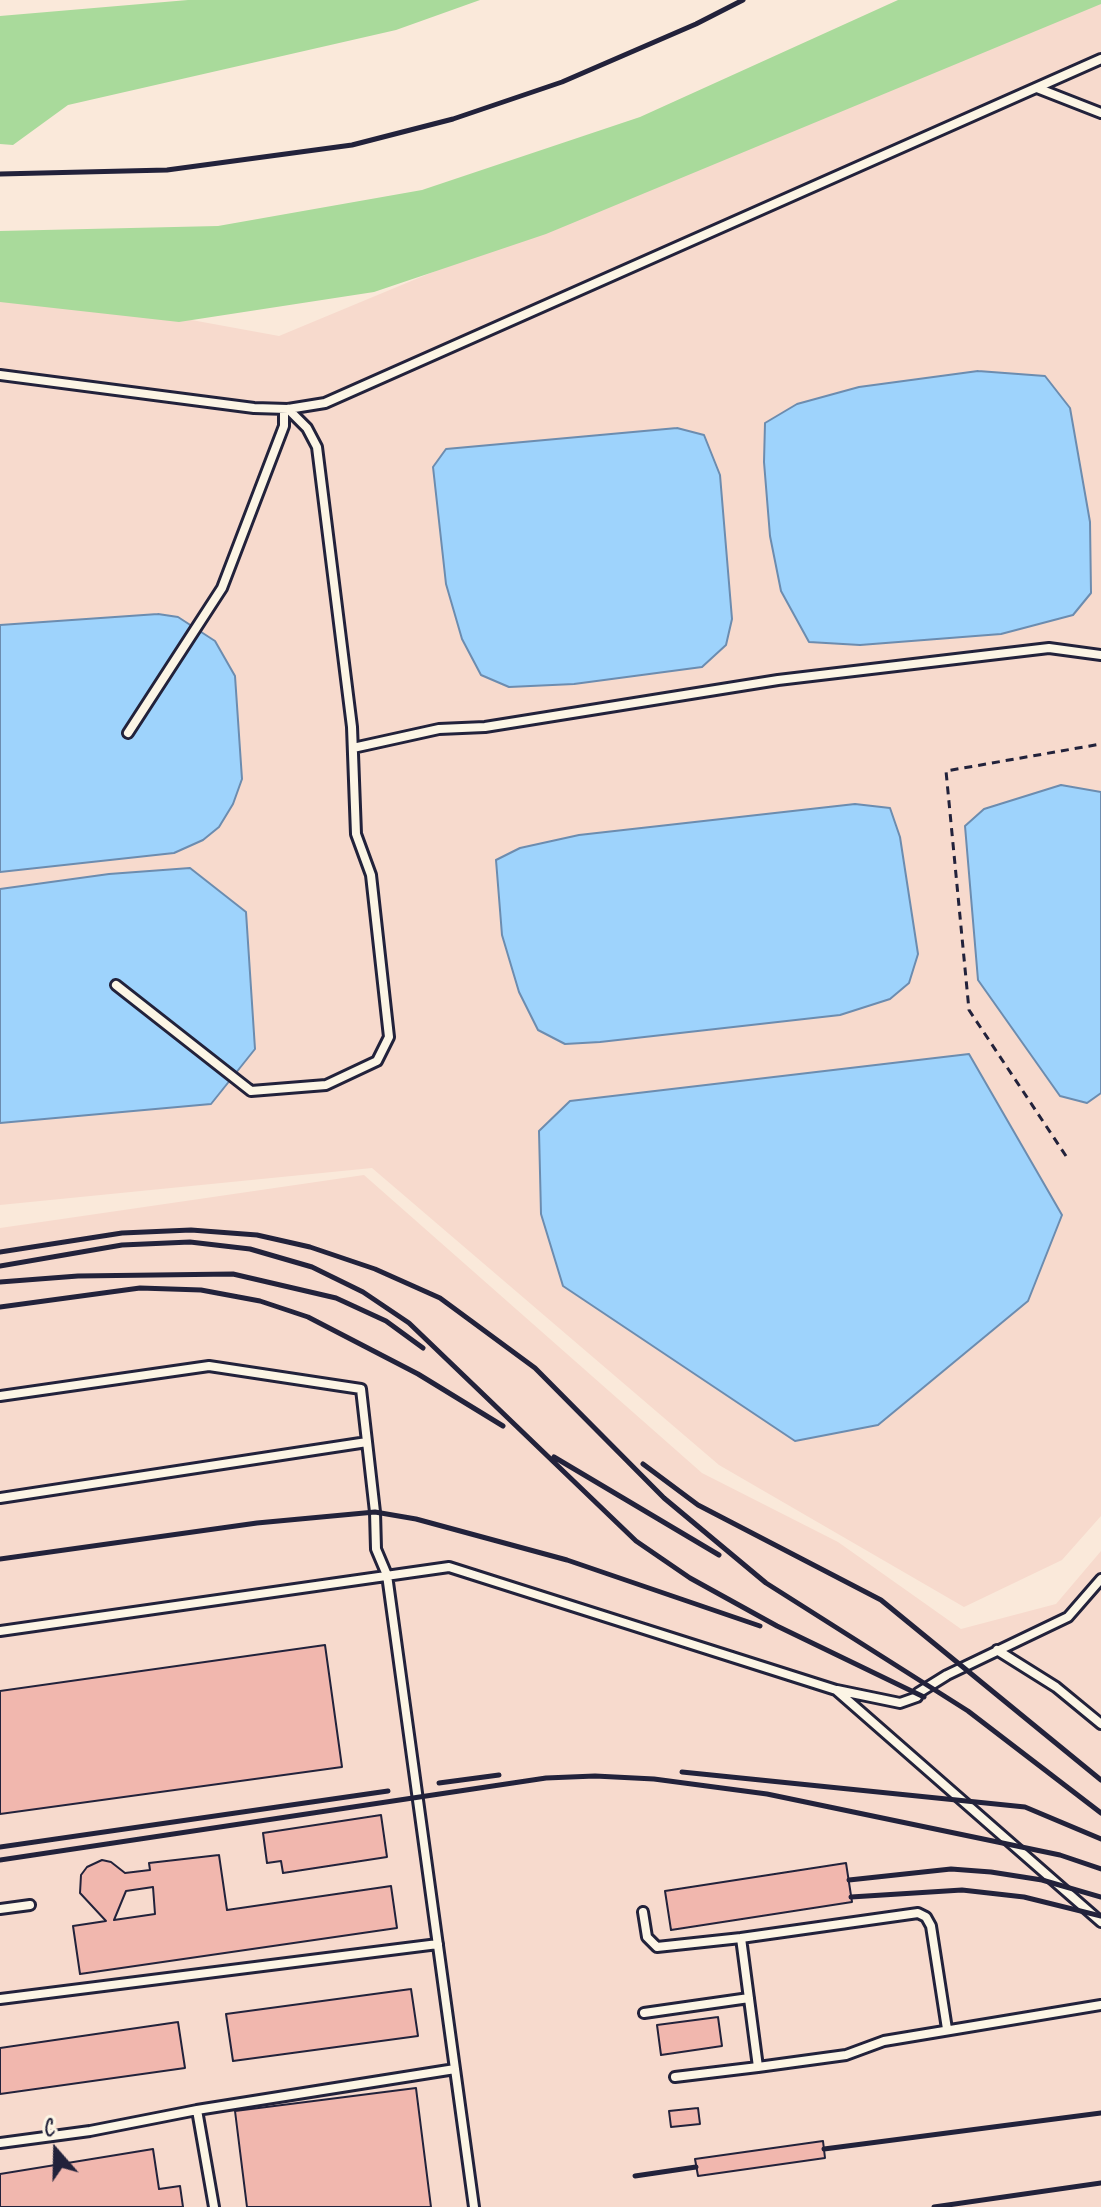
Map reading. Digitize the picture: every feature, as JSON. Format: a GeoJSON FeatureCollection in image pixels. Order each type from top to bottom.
{"type":"FeatureCollection","features":[{"type":"Feature","properties":{"kind":"lane"},"geometry":{"type":"LineString","coordinates":[[0,375],[254,408],[286,409],[325,403],[374,384],[1101,59]]}},
{"type":"Feature","properties":{"kind":"lane"},"geometry":{"type":"LineString","coordinates":[[1037,88],[1101,113]]}},
{"type":"Feature","properties":{"kind":"lane"},"geometry":{"type":"LineString","coordinates":[[128,733],[222,588],[284,426],[286,409]]}},
{"type":"Feature","properties":{"kind":"lane"},"geometry":{"type":"LineString","coordinates":[[116,985],[251,1091],[326,1085],[377,1061],[389,1037],[371,875],[356,834],[353,748],[317,447],[307,428],[286,409]]}},
{"type":"Feature","properties":{"kind":"lane"},"geometry":{"type":"LineString","coordinates":[[353,748],[439,729],[485,727],[778,680],[1049,648],[1101,655]]}},
{"type":"Feature","properties":{"kind":"lane"},"geometry":{"type":"LineString","coordinates":[[0,1396],[209,1366],[361,1389],[376,1549],[387,1575],[474,2207]]}},
{"type":"Feature","properties":{"kind":"lane"},"geometry":{"type":"LineString","coordinates":[[0,1498],[367,1442]]}},
{"type":"Feature","properties":{"kind":"lane"},"geometry":{"type":"LineString","coordinates":[[0,1631],[449,1567],[836,1690],[900,1703],[917,1697],[937,1681],[997,1650],[1068,1617],[1101,1579]]}},
{"type":"Feature","properties":{"kind":"lane"},"geometry":{"type":"LineString","coordinates":[[997,1650],[1056,1687],[1101,1724]]}},
{"type":"Feature","properties":{"kind":"lane"},"geometry":{"type":"LineString","coordinates":[[836,1690],[1101,1922]]}},
{"type":"Feature","properties":{"kind":"lane"},"geometry":{"type":"LineString","coordinates":[[0,1909],[30,1905]]}},
{"type":"Feature","properties":{"kind":"lane"},"geometry":{"type":"LineString","coordinates":[[643,1912],[647,1937],[657,1947],[918,1913],[926,1917],[931,1926],[947,2029]]}},
{"type":"Feature","properties":{"kind":"lane"},"geometry":{"type":"LineString","coordinates":[[741,1938],[758,2067]]}},
{"type":"Feature","properties":{"kind":"lane"},"geometry":{"type":"LineString","coordinates":[[0,1999],[438,1944]]}},
{"type":"Feature","properties":{"kind":"lane"},"geometry":{"type":"LineString","coordinates":[[644,2013],[749,1998]]}},
{"type":"Feature","properties":{"kind":"lane"},"geometry":{"type":"LineString","coordinates":[[675,2077],[846,2055],[884,2041],[1101,2005]]}},
{"type":"Feature","properties":{"kind":"lane"},"geometry":{"type":"LineString","coordinates":[[0,2143],[90,2131],[197,2110],[455,2069]]}},
{"type":"Feature","properties":{"kind":"lane"},"geometry":{"type":"LineString","coordinates":[[197,2110],[214,2207]]}},
{"type":"Feature","properties":{"kind":"path"},"geometry":{"type":"LineString","coordinates":[[1066,1156],[969,1010],[946,771],[1101,744]]}},
{"type":"Feature","properties":{"kind":"shaded area"},"geometry":{"type":"Polygon","coordinates":[[[1087,0],[1101,0],[1101,1516],[1062,1560],[964,1607],[719,1465],[372,1168],[0,1205],[0,285],[279,336],[1087,0]]]}},
{"type":"Feature","properties":{"kind":"shaded area"},"geometry":{"type":"Polygon","coordinates":[[[364,1175],[702,1473],[838,1542],[961,1629],[1056,1604],[1101,1551],[1101,2207],[0,2207],[0,1228],[364,1175]]]}},
{"type":"Feature","properties":{"kind":"green space"},"geometry":{"type":"Polygon","coordinates":[[[188,0],[480,0],[396,30],[68,105],[13,145],[0,144],[0,16],[188,0]]]}},
{"type":"Feature","properties":{"kind":"green space"},"geometry":{"type":"Polygon","coordinates":[[[898,0],[1101,0],[1101,4],[546,234],[374,292],[179,322],[0,302],[0,231],[218,226],[422,190],[640,117],[898,0]]]}},
{"type":"Feature","properties":{"kind":"water"},"geometry":{"type":"Polygon","coordinates":[[[978,371],[1045,376],[1070,408],[1090,522],[1091,593],[1073,615],[1001,634],[860,645],[809,642],[781,591],[770,536],[764,462],[765,423],[797,404],[859,387],[978,371]]]}},
{"type":"Feature","properties":{"kind":"water"},"geometry":{"type":"Polygon","coordinates":[[[677,428],[704,435],[720,475],[732,619],[726,645],[702,667],[574,684],[509,687],[481,675],[462,639],[446,584],[433,467],[446,449],[677,428]]]}},
{"type":"Feature","properties":{"kind":"water"},"geometry":{"type":"Polygon","coordinates":[[[158,614],[178,617],[215,641],[235,676],[242,779],[233,804],[219,827],[203,840],[174,853],[0,872],[0,625],[158,614]]]}},
{"type":"Feature","properties":{"kind":"water"},"geometry":{"type":"Polygon","coordinates":[[[1061,785],[1101,792],[1101,1093],[1087,1103],[1060,1096],[978,980],[965,826],[984,809],[1061,785]]]}},
{"type":"Feature","properties":{"kind":"water"},"geometry":{"type":"Polygon","coordinates":[[[855,804],[890,808],[900,837],[918,954],[909,983],[890,999],[840,1015],[600,1042],[565,1044],[538,1030],[519,992],[502,935],[496,860],[520,848],[579,835],[855,804]]]}},
{"type":"Feature","properties":{"kind":"water"},"geometry":{"type":"Polygon","coordinates":[[[190,868],[246,912],[255,1049],[211,1104],[0,1123],[0,889],[109,874],[190,868]]]}},
{"type":"Feature","properties":{"kind":"water"},"geometry":{"type":"Polygon","coordinates":[[[969,1054],[1062,1215],[1028,1301],[878,1425],[795,1441],[563,1286],[541,1214],[539,1131],[570,1101],[969,1054]]]}},
{"type":"Feature","properties":{"kind":"building"},"geometry":{"type":"Polygon","coordinates":[[[325,1645],[342,1767],[0,1814],[0,1691],[325,1645]]]}},
{"type":"Feature","properties":{"kind":"building"},"geometry":{"type":"Polygon","coordinates":[[[381,1815],[387,1857],[283,1873],[281,1861],[267,1863],[263,1833],[381,1815]]]}},
{"type":"Feature","properties":{"kind":"building"},"geometry":{"type":"Polygon","coordinates":[[[219,1855],[227,1910],[391,1886],[397,1928],[80,1974],[73,1926],[106,1921],[80,1893],[81,1875],[87,1867],[102,1860],[111,1862],[125,1873],[150,1870],[149,1863],[219,1855]],[[153,1887],[126,1891],[114,1920],[155,1914],[153,1887]]]}},
{"type":"Feature","properties":{"kind":"building"},"geometry":{"type":"Polygon","coordinates":[[[846,1863],[852,1902],[671,1930],[665,1891],[846,1863]]]}},
{"type":"Feature","properties":{"kind":"building"},"geometry":{"type":"Polygon","coordinates":[[[411,1989],[418,2036],[233,2061],[226,2014],[411,1989]]]}},
{"type":"Feature","properties":{"kind":"building"},"geometry":{"type":"Polygon","coordinates":[[[718,2017],[722,2046],[661,2055],[657,2025],[718,2017]]]}},
{"type":"Feature","properties":{"kind":"building"},"geometry":{"type":"Polygon","coordinates":[[[178,2022],[185,2068],[0,2094],[0,2048],[178,2022]]]}},
{"type":"Feature","properties":{"kind":"building"},"geometry":{"type":"Polygon","coordinates":[[[416,2088],[431,2207],[247,2207],[235,2111],[416,2088]]]}},
{"type":"Feature","properties":{"kind":"building"},"geometry":{"type":"Polygon","coordinates":[[[698,2108],[700,2124],[671,2127],[669,2111],[698,2108]]]}},
{"type":"Feature","properties":{"kind":"building"},"geometry":{"type":"Polygon","coordinates":[[[823,2141],[825,2158],[698,2176],[695,2159],[823,2141]]]}},
{"type":"Feature","properties":{"kind":"building"},"geometry":{"type":"Polygon","coordinates":[[[153,2149],[159,2189],[180,2186],[183,2207],[0,2207],[0,2174],[153,2149]]]}},
{"type":"Feature","properties":{"kind":"railway"},"geometry":{"type":"LineString","coordinates":[[0,174],[167,170],[352,145],[453,119],[562,82],[696,24],[743,0]]}},
{"type":"Feature","properties":{"kind":"railway"},"geometry":{"type":"LineString","coordinates":[[0,1252],[122,1233],[191,1230],[257,1235],[310,1247],[375,1269],[440,1298],[535,1368],[664,1498],[766,1583],[968,1711],[1101,1813]]}},
{"type":"Feature","properties":{"kind":"railway"},"geometry":{"type":"LineString","coordinates":[[0,1266],[122,1245],[190,1242],[250,1249],[312,1267],[363,1292],[409,1323],[636,1541],[690,1578],[777,1626],[924,1697]]}},
{"type":"Feature","properties":{"kind":"railway"},"geometry":{"type":"LineString","coordinates":[[0,1282],[78,1276],[233,1274],[336,1298],[386,1321],[423,1348]]}},
{"type":"Feature","properties":{"kind":"railway"},"geometry":{"type":"LineString","coordinates":[[0,1307],[140,1288],[201,1290],[260,1301],[308,1317],[418,1374],[503,1426]]}},
{"type":"Feature","properties":{"kind":"railway"},"geometry":{"type":"LineString","coordinates":[[554,1457],[719,1555]]}},
{"type":"Feature","properties":{"kind":"railway"},"geometry":{"type":"LineString","coordinates":[[643,1464],[698,1505],[881,1600],[1101,1780]]}},
{"type":"Feature","properties":{"kind":"railway"},"geometry":{"type":"LineString","coordinates":[[0,1559],[257,1523],[375,1512],[416,1519],[567,1560],[760,1626]]}},
{"type":"Feature","properties":{"kind":"railway"},"geometry":{"type":"LineString","coordinates":[[682,1772],[1025,1807],[1101,1839]]}},
{"type":"Feature","properties":{"kind":"railway"},"geometry":{"type":"LineString","coordinates":[[439,1783],[499,1775]]}},
{"type":"Feature","properties":{"kind":"railway"},"geometry":{"type":"LineString","coordinates":[[0,1860],[546,1778],[595,1776],[654,1779],[767,1794],[1060,1855],[1101,1869]]}},
{"type":"Feature","properties":{"kind":"railway"},"geometry":{"type":"LineString","coordinates":[[0,1847],[388,1791]]}},
{"type":"Feature","properties":{"kind":"railway"},"geometry":{"type":"LineString","coordinates":[[849,1880],[951,1869],[1042,1880],[1101,1897]]}},
{"type":"Feature","properties":{"kind":"railway"},"geometry":{"type":"LineString","coordinates":[[851,1897],[962,1890],[1024,1897],[1101,1916]]}},
{"type":"Feature","properties":{"kind":"railway"},"geometry":{"type":"LineString","coordinates":[[824,2149],[1101,2113]]}},
{"type":"Feature","properties":{"kind":"railway"},"geometry":{"type":"LineString","coordinates":[[635,2176],[696,2167]]}},
{"type":"Feature","properties":{"kind":"railway"},"geometry":{"type":"LineString","coordinates":[[934,2207],[1101,2183]]}}]}
